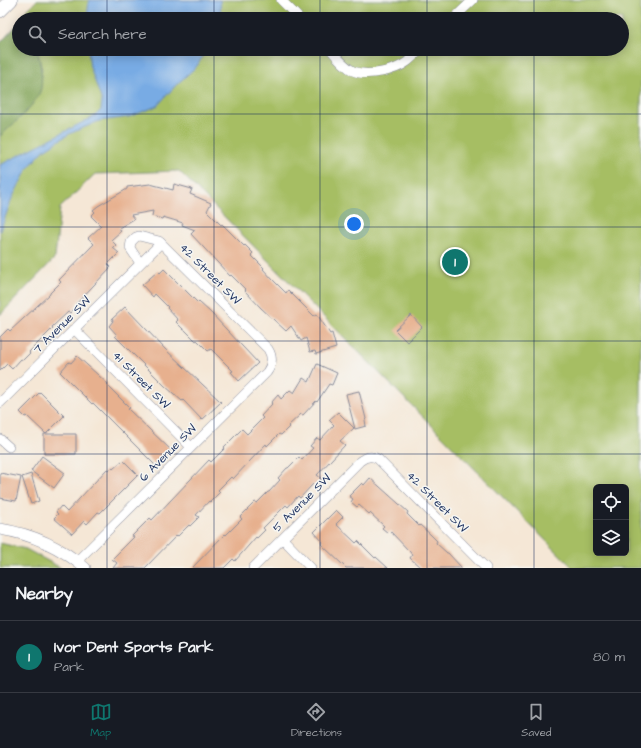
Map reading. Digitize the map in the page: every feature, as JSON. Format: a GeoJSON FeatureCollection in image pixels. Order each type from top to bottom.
{"type":"FeatureCollection","features":[{"type":"Feature","properties":{"kind":"main road"},"geometry":{"type":"LineString","coordinates":[[0,11],[11,0]]}},
{"type":"Feature","properties":{"kind":"street"},"geometry":{"type":"LineString","coordinates":[[281,0],[293,12]]}},
{"type":"Feature","properties":{"kind":"street"},"geometry":{"type":"LineString","coordinates":[[460,12],[473,0]]}},
{"type":"Feature","properties":{"kind":"street"},"geometry":{"type":"LineString","coordinates":[[337,56],[353,71],[369,73],[386,72],[407,62],[413,56]]}},
{"type":"Feature","properties":{"kind":"street"},"geometry":{"type":"LineString","coordinates":[[140,263],[130,248],[133,239],[139,236],[144,236],[156,239],[162,243]]}},
{"type":"Feature","properties":{"kind":"street","name":"7 Avenue SW"},"geometry":{"type":"LineString","coordinates":[[0,403],[140,263],[162,243]]}},
{"type":"Feature","properties":{"kind":"street","name":"42 Street SW"},"geometry":{"type":"LineString","coordinates":[[162,243],[268,349],[272,359]]}},
{"type":"Feature","properties":{"kind":"street","name":"41 Street SW"},"geometry":{"type":"LineString","coordinates":[[74,329],[191,447]]}},
{"type":"Feature","properties":{"kind":"street","name":"6 Avenue SW"},"geometry":{"type":"LineString","coordinates":[[81,565],[191,447],[267,372],[272,359]]}},
{"type":"Feature","properties":{"kind":"street"},"geometry":{"type":"LineString","coordinates":[[0,440],[9,447]]}},
{"type":"Feature","properties":{"kind":"street","name":"42 Street SW"},"geometry":{"type":"LineString","coordinates":[[369,457],[376,457],[486,568]]}},
{"type":"Feature","properties":{"kind":"street","name":"5 Avenue SW"},"geometry":{"type":"LineString","coordinates":[[253,568],[360,461],[369,457]]}},
{"type":"Feature","properties":{"kind":"street"},"geometry":{"type":"LineString","coordinates":[[0,529],[17,532],[36,539],[60,550],[81,565]]}},
{"type":"Feature","properties":{"kind":"street"},"geometry":{"type":"LineString","coordinates":[[283,539],[312,568]]}},
{"type":"Feature","properties":{"kind":"green space"},"geometry":{"type":"Polygon","coordinates":[[[37,0],[641,0],[641,568],[573,568],[179,171],[95,174],[60,208],[55,258],[0,315],[0,136],[28,110],[42,70],[39,56],[629,56],[629,12],[25,12],[37,0]]]}},
{"type":"Feature","properties":{"kind":"green space"},"geometry":{"type":"Polygon","coordinates":[[[12,30],[12,56],[38,56],[42,82],[40,92],[33,104],[0,136],[0,43],[12,30]]]}},
{"type":"Feature","properties":{"kind":"green space"},"geometry":{"type":"Polygon","coordinates":[[[0,543],[26,549],[61,568],[0,568],[0,543]]]}},
{"type":"Feature","properties":{"kind":"water"},"geometry":{"type":"Polygon","coordinates":[[[89,0],[220,0],[221,12],[88,12],[89,0]]]}},
{"type":"Feature","properties":{"kind":"water"},"geometry":{"type":"Polygon","coordinates":[[[89,56],[203,56],[197,66],[176,85],[157,106],[129,117],[99,121],[69,134],[44,150],[28,168],[12,198],[0,231],[0,165],[95,116],[101,110],[102,101],[90,67],[89,56]]]}},
{"type":"Feature","properties":{"kind":"building"},"geometry":{"type":"Polygon","coordinates":[[[150,184],[173,190],[174,184],[192,189],[190,194],[211,203],[207,211],[253,253],[251,255],[286,293],[288,290],[314,316],[317,314],[330,334],[332,333],[336,348],[316,354],[315,351],[310,352],[306,338],[301,341],[291,326],[286,331],[261,308],[245,291],[246,290],[231,275],[230,276],[191,234],[195,230],[182,225],[183,223],[163,217],[162,219],[152,216],[153,211],[131,215],[134,219],[119,228],[121,231],[111,240],[116,245],[113,248],[119,253],[108,264],[111,267],[76,304],[77,305],[70,313],[68,312],[52,327],[53,328],[23,360],[21,359],[12,369],[7,364],[0,371],[0,337],[8,329],[10,331],[50,294],[61,282],[59,280],[94,244],[88,238],[101,226],[91,216],[95,212],[93,210],[127,189],[127,187],[150,184]]]}},
{"type":"Feature","properties":{"kind":"building"},"geometry":{"type":"Polygon","coordinates":[[[164,269],[198,303],[199,302],[211,313],[258,363],[239,381],[231,372],[233,371],[211,349],[208,351],[184,330],[176,322],[178,320],[167,308],[168,307],[155,294],[153,297],[142,285],[158,271],[160,273],[164,269]]]}},
{"type":"Feature","properties":{"kind":"building"},"geometry":{"type":"Polygon","coordinates":[[[125,307],[165,349],[221,402],[202,420],[183,400],[182,401],[165,386],[115,336],[117,335],[109,326],[113,321],[112,319],[125,307]]]}},
{"type":"Feature","properties":{"kind":"building"},"geometry":{"type":"Polygon","coordinates":[[[411,315],[422,327],[407,342],[395,330],[411,315]]]}},
{"type":"Feature","properties":{"kind":"building"},"geometry":{"type":"Polygon","coordinates":[[[77,356],[108,384],[107,385],[130,408],[128,409],[171,450],[156,466],[60,372],[77,356]]]}},
{"type":"Feature","properties":{"kind":"building"},"geometry":{"type":"Polygon","coordinates":[[[317,364],[337,373],[332,385],[329,384],[317,402],[316,401],[303,415],[301,414],[281,435],[279,434],[267,446],[266,444],[233,479],[231,477],[218,490],[220,492],[196,515],[199,517],[178,536],[177,535],[145,568],[113,568],[117,563],[112,559],[150,518],[152,520],[209,460],[211,462],[242,429],[247,434],[263,418],[261,416],[278,395],[281,399],[290,390],[294,393],[303,378],[309,382],[317,364]]]}},
{"type":"Feature","properties":{"kind":"building"},"geometry":{"type":"Polygon","coordinates":[[[359,391],[366,419],[366,426],[355,429],[346,394],[359,391]]]}},
{"type":"Feature","properties":{"kind":"building"},"geometry":{"type":"Polygon","coordinates":[[[40,392],[64,416],[46,434],[27,416],[25,417],[20,412],[40,392]]]}},
{"type":"Feature","properties":{"kind":"building"},"geometry":{"type":"Polygon","coordinates":[[[338,412],[354,428],[340,441],[345,445],[317,475],[322,479],[315,486],[313,484],[300,498],[298,496],[288,507],[286,505],[263,528],[265,530],[257,538],[256,537],[235,561],[233,559],[224,568],[192,568],[242,519],[240,517],[255,502],[257,503],[269,492],[280,480],[278,478],[287,468],[299,457],[302,460],[313,448],[310,446],[317,438],[320,440],[334,425],[329,420],[338,412]]]}},
{"type":"Feature","properties":{"kind":"building"},"geometry":{"type":"Polygon","coordinates":[[[44,434],[76,434],[76,454],[44,454],[44,434]]]}},
{"type":"Feature","properties":{"kind":"building"},"geometry":{"type":"Polygon","coordinates":[[[42,456],[65,473],[54,488],[31,471],[42,456]]]}},
{"type":"Feature","properties":{"kind":"building"},"geometry":{"type":"Polygon","coordinates":[[[123,460],[138,475],[87,524],[84,521],[72,534],[54,518],[58,514],[56,512],[61,506],[67,512],[107,469],[113,469],[123,460]]]}},
{"type":"Feature","properties":{"kind":"building"},"geometry":{"type":"Polygon","coordinates":[[[0,473],[21,477],[16,501],[0,498],[0,473]]]}},
{"type":"Feature","properties":{"kind":"building"},"geometry":{"type":"Polygon","coordinates":[[[31,474],[39,501],[31,504],[22,477],[31,474]]]}},
{"type":"Feature","properties":{"kind":"building"},"geometry":{"type":"Polygon","coordinates":[[[370,478],[408,512],[407,514],[431,535],[437,541],[436,543],[462,568],[421,568],[410,558],[412,555],[410,552],[390,531],[388,533],[382,528],[384,526],[370,513],[369,514],[359,505],[357,507],[351,502],[353,499],[349,496],[362,483],[364,485],[370,478]]]}},
{"type":"Feature","properties":{"kind":"building"},"geometry":{"type":"Polygon","coordinates":[[[336,510],[343,517],[336,524],[356,543],[358,541],[375,558],[376,557],[388,568],[346,568],[321,544],[323,542],[314,532],[336,510]]]}},
{"type":"Feature","properties":{"kind":"place","name":"Ivor Dent Sports Park"},"geometry":{"type":"Point","coordinates":[455,262]}}]}
